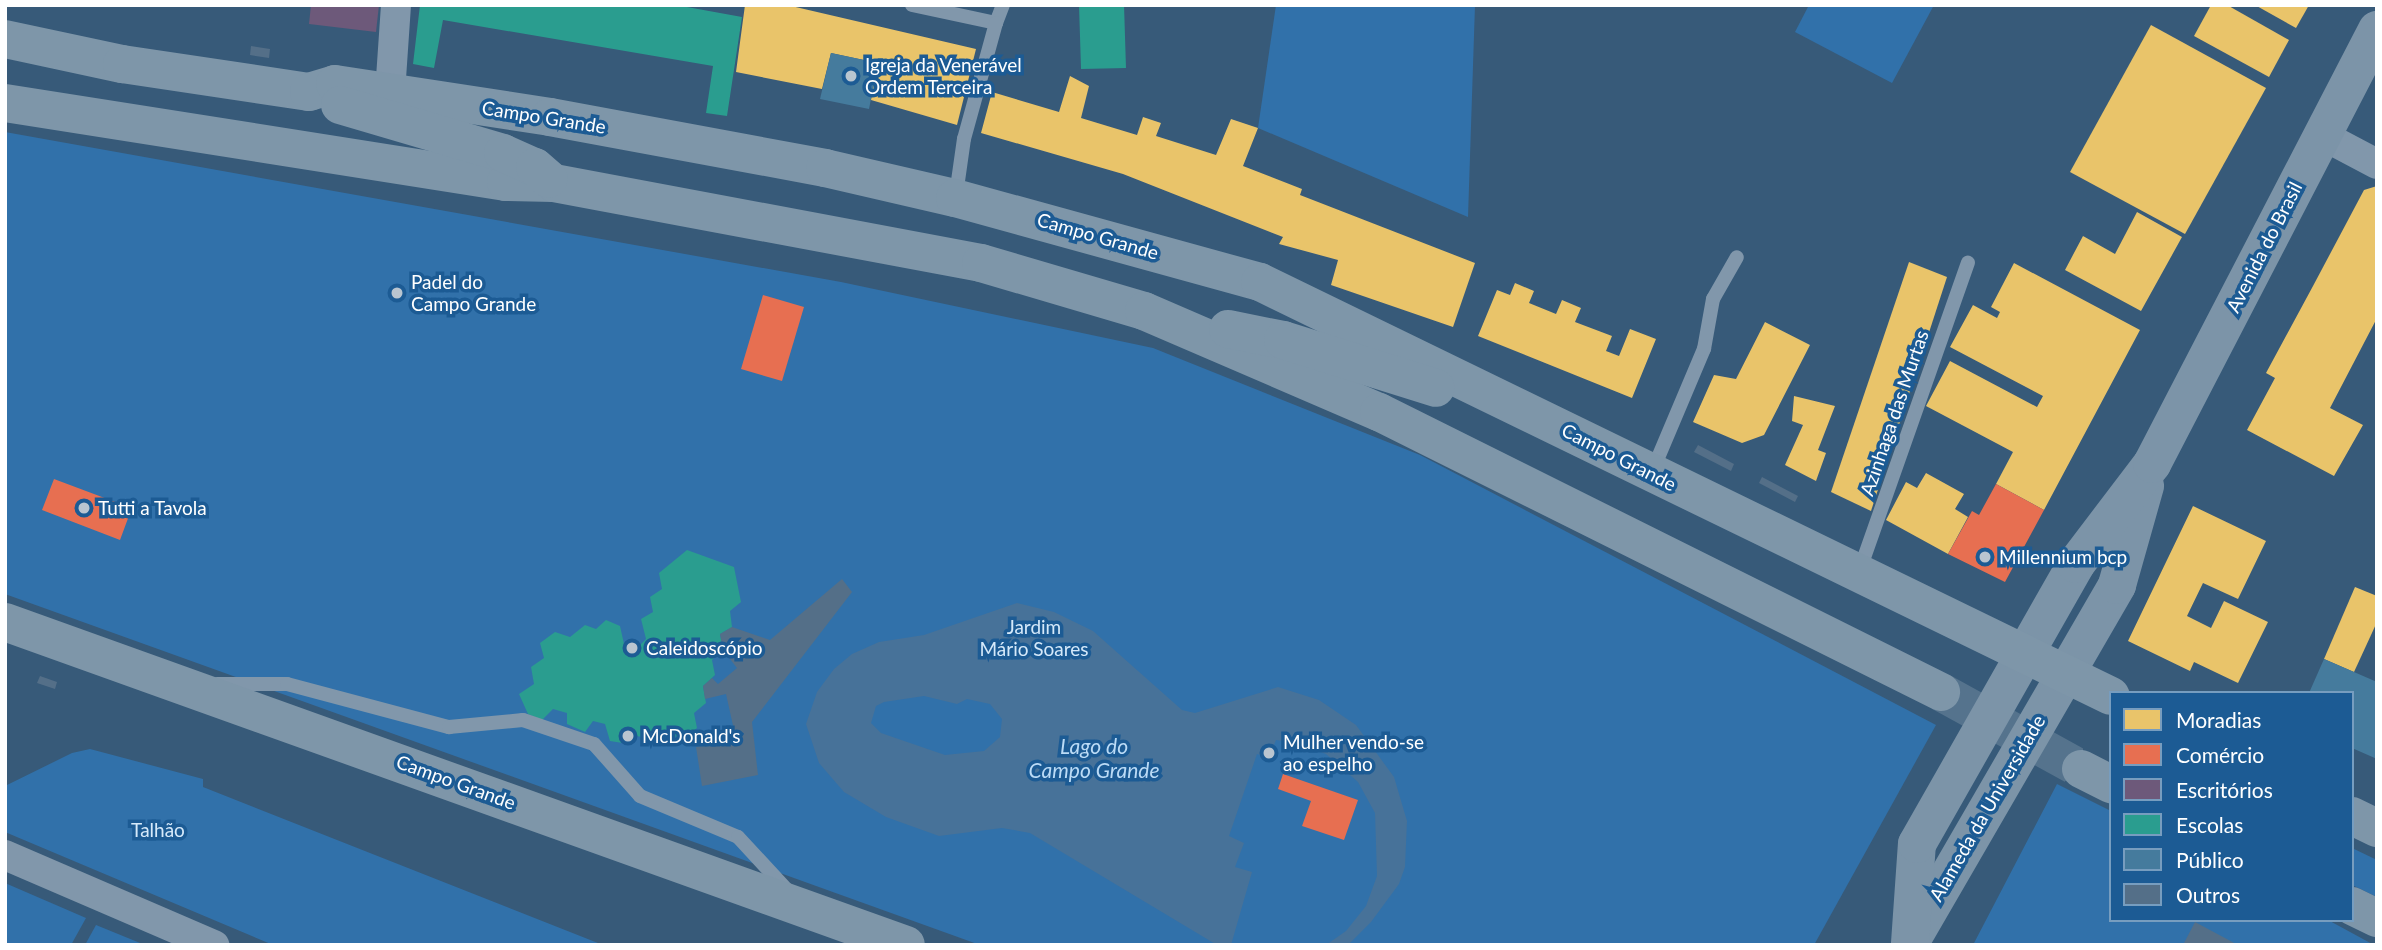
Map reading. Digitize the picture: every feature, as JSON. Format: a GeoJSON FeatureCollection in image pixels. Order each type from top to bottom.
{"type":"FeatureCollection","features":[{"type":"Feature","properties":{"kind":"main road","name":"Avenida do Brasil"},"geometry":{"type":"LineString","coordinates":[[2024,655],[2076,564],[2152,464],[2377,30]]}},
{"type":"Feature","properties":{"kind":"main road","name":"Campo Grande"},"geometry":{"type":"LineString","coordinates":[[5,39],[122,64],[309,92],[335,84],[576,121],[825,168],[955,198],[1260,282],[1513,403],[1858,576],[2109,695]]}},
{"type":"Feature","properties":{"kind":"main road"},"geometry":{"type":"LineString","coordinates":[[309,92],[503,153],[535,167],[554,183]]}},
{"type":"Feature","properties":{"kind":"main road"},"geometry":{"type":"LineString","coordinates":[[5,103],[506,181],[554,183],[981,263],[1144,310],[1283,341],[1449,392],[1513,403]]}},
{"type":"Feature","properties":{"kind":"main road"},"geometry":{"type":"LineString","coordinates":[[1144,310],[1379,412],[1941,692]]}},
{"type":"Feature","properties":{"kind":"main road","name":"Avenida do Brasil"},"geometry":{"type":"LineString","coordinates":[[2065,675],[2117,585],[2152,464]]}},
{"type":"Feature","properties":{"kind":"main road","name":"Campo Grande"},"geometry":{"type":"LineString","coordinates":[[5,622],[906,945]]}},
{"type":"Feature","properties":{"kind":"main road","name":"Alameda da Universidade"},"geometry":{"type":"LineString","coordinates":[[1910,944],[1917,844],[2024,655]]}},
{"type":"Feature","properties":{"kind":"main road","name":"Alameda da Universidade"},"geometry":{"type":"LineString","coordinates":[[1910,944],[2024,738],[2065,675]]}},
{"type":"Feature","properties":{"kind":"main road"},"geometry":{"type":"LineString","coordinates":[[2354,817],[2377,828]]}},
{"type":"Feature","properties":{"kind":"main road"},"geometry":{"type":"LineString","coordinates":[[2354,907],[2377,918]]}},
{"type":"Feature","properties":{"kind":"street"},"geometry":{"type":"LineString","coordinates":[[390,93],[397,5]]}},
{"type":"Feature","properties":{"kind":"street"},"geometry":{"type":"LineString","coordinates":[[2322,135],[2377,164]]}},
{"type":"Feature","properties":{"kind":"street"},"geometry":{"type":"LineString","coordinates":[[5,855],[214,945]]}},
{"type":"Feature","properties":{"kind":"lane"},"geometry":{"type":"LineString","coordinates":[[912,5],[996,23]]}},
{"type":"Feature","properties":{"kind":"lane"},"geometry":{"type":"LineString","coordinates":[[955,198],[964,139],[1003,5]]}},
{"type":"Feature","properties":{"kind":"lane"},"geometry":{"type":"LineString","coordinates":[[1651,473],[1704,349],[1713,299],[1737,257]]}},
{"type":"Feature","properties":{"kind":"lane","name":"Azinhaga das Murtas"},"geometry":{"type":"LineString","coordinates":[[1858,576],[1968,263]]}},
{"type":"Feature","properties":{"kind":"lane"},"geometry":{"type":"LineString","coordinates":[[184,684],[287,684],[449,727],[523,720],[594,744],[640,796],[738,837],[803,906]]}},
{"type":"Feature","properties":{"kind":"green space"},"geometry":{"type":"Polygon","coordinates":[[[1276,5],[1475,5],[1468,217],[1258,128],[1276,5]]]}},
{"type":"Feature","properties":{"kind":"green space"},"geometry":{"type":"Polygon","coordinates":[[[1809,5],[1934,5],[1892,83],[1795,32],[1809,5]]]}},
{"type":"Feature","properties":{"kind":"green space","name":"Jardim Mário Soares"},"geometry":{"type":"Polygon","coordinates":[[[5,132],[841,282],[1153,348],[1420,455],[1936,725],[1814,945],[980,945],[5,594],[5,132]]]}},
{"type":"Feature","properties":{"kind":"green space","name":"Talhão"},"geometry":{"type":"Polygon","coordinates":[[[90,749],[203,779],[203,787],[603,945],[273,945],[5,832],[5,786],[72,753],[90,749]]]}},
{"type":"Feature","properties":{"kind":"green space"},"geometry":{"type":"Polygon","coordinates":[[[2057,784],[2109,810],[2109,922],[2332,922],[2374,945],[1973,945],[2057,784]]]}},
{"type":"Feature","properties":{"kind":"green space"},"geometry":{"type":"Polygon","coordinates":[[[2354,849],[2377,860],[2377,897],[2354,886],[2354,849]]]}},
{"type":"Feature","properties":{"kind":"green space"},"geometry":{"type":"Polygon","coordinates":[[[5,883],[86,918],[71,945],[5,945],[5,883]]]}},
{"type":"Feature","properties":{"kind":"green space"},"geometry":{"type":"Polygon","coordinates":[[[96,925],[145,945],[85,945],[96,925]]]}},
{"type":"Feature","properties":{"kind":"water","name":"Lago do Campo Grande"},"geometry":{"type":"Polygon","coordinates":[[[1017,603],[1054,612],[1093,631],[1182,710],[1195,713],[1278,687],[1319,700],[1356,725],[1394,777],[1407,821],[1405,867],[1399,884],[1371,922],[1348,945],[1326,945],[1346,931],[1366,906],[1377,876],[1375,813],[1358,782],[1326,754],[1297,743],[1276,740],[1269,758],[1257,754],[1229,836],[1244,843],[1235,867],[1252,872],[1231,945],[1217,945],[1030,833],[1002,828],[939,836],[886,817],[844,792],[819,763],[806,724],[817,692],[834,669],[852,654],[879,642],[924,635],[1017,603]],[[924,696],[884,702],[876,706],[871,723],[881,733],[945,755],[984,751],[1000,737],[1002,719],[990,704],[967,699],[957,704],[924,696]]]}},
{"type":"Feature","properties":{"kind":"building: Moradias"},"geometry":{"type":"Polygon","coordinates":[[[745,5],[787,5],[976,49],[957,125],[871,100],[878,63],[831,53],[822,89],[736,72],[745,5]]]}},
{"type":"Feature","properties":{"kind":"building: Moradias"},"geometry":{"type":"Polygon","coordinates":[[[2211,5],[2227,5],[2289,40],[2269,77],[2194,36],[2211,5]]]}},
{"type":"Feature","properties":{"kind":"building: Moradias"},"geometry":{"type":"Polygon","coordinates":[[[2255,5],[2309,5],[2296,28],[2255,5]]]}},
{"type":"Feature","properties":{"kind":"building: Moradias"},"geometry":{"type":"Polygon","coordinates":[[[2151,25],[2266,88],[2185,234],[2070,172],[2151,25]]]}},
{"type":"Feature","properties":{"kind":"building: Moradias"},"geometry":{"type":"Polygon","coordinates":[[[1070,76],[1089,86],[1081,118],[1137,135],[1143,117],[1161,123],[1156,136],[1216,155],[1231,119],[1258,128],[1243,166],[1302,189],[1300,195],[1475,263],[1453,327],[1331,285],[1338,260],[1279,244],[1283,237],[1123,174],[981,133],[992,92],[1059,112],[1070,76]]]}},
{"type":"Feature","properties":{"kind":"building: Moradias"},"geometry":{"type":"Polygon","coordinates":[[[2377,186],[2377,318],[2330,408],[2363,425],[2334,476],[2247,430],[2275,378],[2266,373],[2364,190],[2377,186]]]}},
{"type":"Feature","properties":{"kind":"building: Moradias"},"geometry":{"type":"Polygon","coordinates":[[[2137,212],[2182,237],[2141,311],[2065,270],[2083,236],[2115,254],[2137,212]]]}},
{"type":"Feature","properties":{"kind":"building: Moradias"},"geometry":{"type":"Polygon","coordinates":[[[1909,262],[1947,277],[1871,511],[1831,492],[1909,262]]]}},
{"type":"Feature","properties":{"kind":"building: Moradias"},"geometry":{"type":"Polygon","coordinates":[[[2014,263],[2140,330],[2044,510],[1996,484],[2013,452],[1926,406],[1950,361],[2037,407],[2043,396],[1950,347],[1973,305],[1997,318],[2000,312],[1991,307],[2014,263]]]}},
{"type":"Feature","properties":{"kind":"building: Moradias"},"geometry":{"type":"Polygon","coordinates":[[[1515,283],[1534,291],[1529,303],[1556,314],[1562,300],[1581,308],[1575,322],[1612,336],[1606,351],[1619,356],[1630,329],[1656,339],[1632,398],[1478,336],[1497,290],[1510,295],[1515,283]]]}},
{"type":"Feature","properties":{"kind":"building: Moradias"},"geometry":{"type":"Polygon","coordinates":[[[1765,322],[1810,345],[1764,435],[1742,443],[1693,422],[1714,375],[1736,379],[1765,322]]]}},
{"type":"Feature","properties":{"kind":"building: Moradias"},"geometry":{"type":"Polygon","coordinates":[[[1794,396],[1835,406],[1818,450],[1826,453],[1816,481],[1785,465],[1803,425],[1792,421],[1794,396]]]}},
{"type":"Feature","properties":{"kind":"building: Moradias"},"geometry":{"type":"Polygon","coordinates":[[[1926,473],[1964,494],[1955,509],[1968,517],[1948,554],[1886,520],[1906,482],[1917,488],[1926,473]]]}},
{"type":"Feature","properties":{"kind":"building: Moradias"},"geometry":{"type":"Polygon","coordinates":[[[2193,506],[2266,541],[2238,599],[2203,583],[2187,616],[2211,628],[2224,601],[2268,622],[2238,683],[2194,662],[2190,671],[2128,641],[2193,506]]]}},
{"type":"Feature","properties":{"kind":"building: Moradias"},"geometry":{"type":"Polygon","coordinates":[[[2355,587],[2377,596],[2377,622],[2354,672],[2324,659],[2355,587]]]}},
{"type":"Feature","properties":{"kind":"building: Comércio"},"geometry":{"type":"Polygon","coordinates":[[[763,295],[804,307],[782,381],[741,369],[763,295]]]}},
{"type":"Feature","properties":{"kind":"building: Comércio","name":"Tutti a Tavola"},"geometry":{"type":"Polygon","coordinates":[[[54,479],[126,506],[124,511],[130,513],[120,540],[42,510],[54,479]]]}},
{"type":"Feature","properties":{"kind":"building: Comércio"},"geometry":{"type":"Polygon","coordinates":[[[1996,484],[2044,510],[2005,582],[1948,554],[1972,511],[1979,515],[1996,484]]]}},
{"type":"Feature","properties":{"kind":"building: Comércio"},"geometry":{"type":"Polygon","coordinates":[[[1283,774],[1358,800],[1344,840],[1302,826],[1311,801],[1278,789],[1283,774]]]}},
{"type":"Feature","properties":{"kind":"building: Escritórios"},"geometry":{"type":"Polygon","coordinates":[[[311,5],[379,5],[376,32],[309,24],[311,5]]]}},
{"type":"Feature","properties":{"kind":"building: Escolas"},"geometry":{"type":"Polygon","coordinates":[[[420,5],[676,5],[742,17],[727,116],[706,113],[713,66],[443,20],[434,68],[413,64],[420,5]]]}},
{"type":"Feature","properties":{"kind":"building: Escolas"},"geometry":{"type":"Polygon","coordinates":[[[1079,5],[1124,5],[1126,68],[1081,69],[1079,5]]]}},
{"type":"Feature","properties":{"kind":"building: Escolas","name":"Caleidoscópio"},"geometry":{"type":"Polygon","coordinates":[[[687,550],[734,567],[741,602],[730,611],[732,627],[720,634],[723,650],[712,660],[715,675],[703,686],[706,703],[694,713],[697,728],[682,740],[664,731],[650,738],[636,736],[629,744],[610,741],[605,724],[593,721],[585,732],[567,724],[567,713],[553,709],[542,720],[528,714],[519,694],[534,684],[531,667],[544,658],[540,643],[555,632],[570,637],[585,625],[596,629],[606,620],[620,626],[624,644],[640,645],[646,639],[641,619],[653,612],[650,597],[662,589],[659,573],[687,550]]]}},
{"type":"Feature","properties":{"kind":"building: Público","name":"Igreja da Venerável Ordem Terceira"},"geometry":{"type":"Polygon","coordinates":[[[831,53],[878,63],[869,109],[820,99],[831,53]]]}},
{"type":"Feature","properties":{"kind":"building: Público"},"geometry":{"type":"Polygon","coordinates":[[[2324,659],[2377,682],[2377,759],[2354,749],[2354,691],[2310,691],[2324,659]]]}},
{"type":"Feature","properties":{"kind":"building: Outros"},"geometry":{"type":"Polygon","coordinates":[[[251,46],[270,49],[269,58],[250,55],[251,46]]]}},
{"type":"Feature","properties":{"kind":"building: Outros"},"geometry":{"type":"Polygon","coordinates":[[[1698,445],[1734,464],[1731,471],[1694,452],[1698,445]]]}},
{"type":"Feature","properties":{"kind":"building: Outros"},"geometry":{"type":"Polygon","coordinates":[[[1762,477],[1798,496],[1795,502],[1759,483],[1762,477]]]}},
{"type":"Feature","properties":{"kind":"building: Outros"},"geometry":{"type":"Polygon","coordinates":[[[842,579],[852,592],[752,722],[758,775],[702,786],[696,747],[736,739],[726,694],[705,699],[703,686],[712,678],[718,684],[737,668],[723,650],[720,634],[732,627],[770,640],[842,579]]]}},
{"type":"Feature","properties":{"kind":"building: Outros"},"geometry":{"type":"Polygon","coordinates":[[[40,676],[57,682],[55,689],[37,683],[40,676]]]}},
{"type":"Feature","properties":{"kind":"building: Outros"},"geometry":{"type":"Polygon","coordinates":[[[2195,922],[2238,945],[2183,945],[2195,922]]]}},
{"type":"Feature","properties":{"kind":"tunnel"},"geometry":{"type":"LineString","coordinates":[[1941,692],[2081,769]]}},
{"type":"Feature","properties":{"kind":"place","name":"Igreja da Venerável Ordem Terceira"},"geometry":{"type":"Point","coordinates":[851,76]}},
{"type":"Feature","properties":{"kind":"place","name":"Padel do Campo Grande"},"geometry":{"type":"Point","coordinates":[397,293]}},
{"type":"Feature","properties":{"kind":"place","name":"Tutti a Tavola"},"geometry":{"type":"Point","coordinates":[84,508]}},
{"type":"Feature","properties":{"kind":"place","name":"Millennium bcp"},"geometry":{"type":"Point","coordinates":[1985,557]}},
{"type":"Feature","properties":{"kind":"place","name":"Caleidoscópio"},"geometry":{"type":"Point","coordinates":[632,648]}},
{"type":"Feature","properties":{"kind":"place","name":"McDonald's"},"geometry":{"type":"Point","coordinates":[628,736]}},
{"type":"Feature","properties":{"kind":"place","name":"Mulher vendo-se ao espelho"},"geometry":{"type":"Point","coordinates":[1269,753]}}]}
